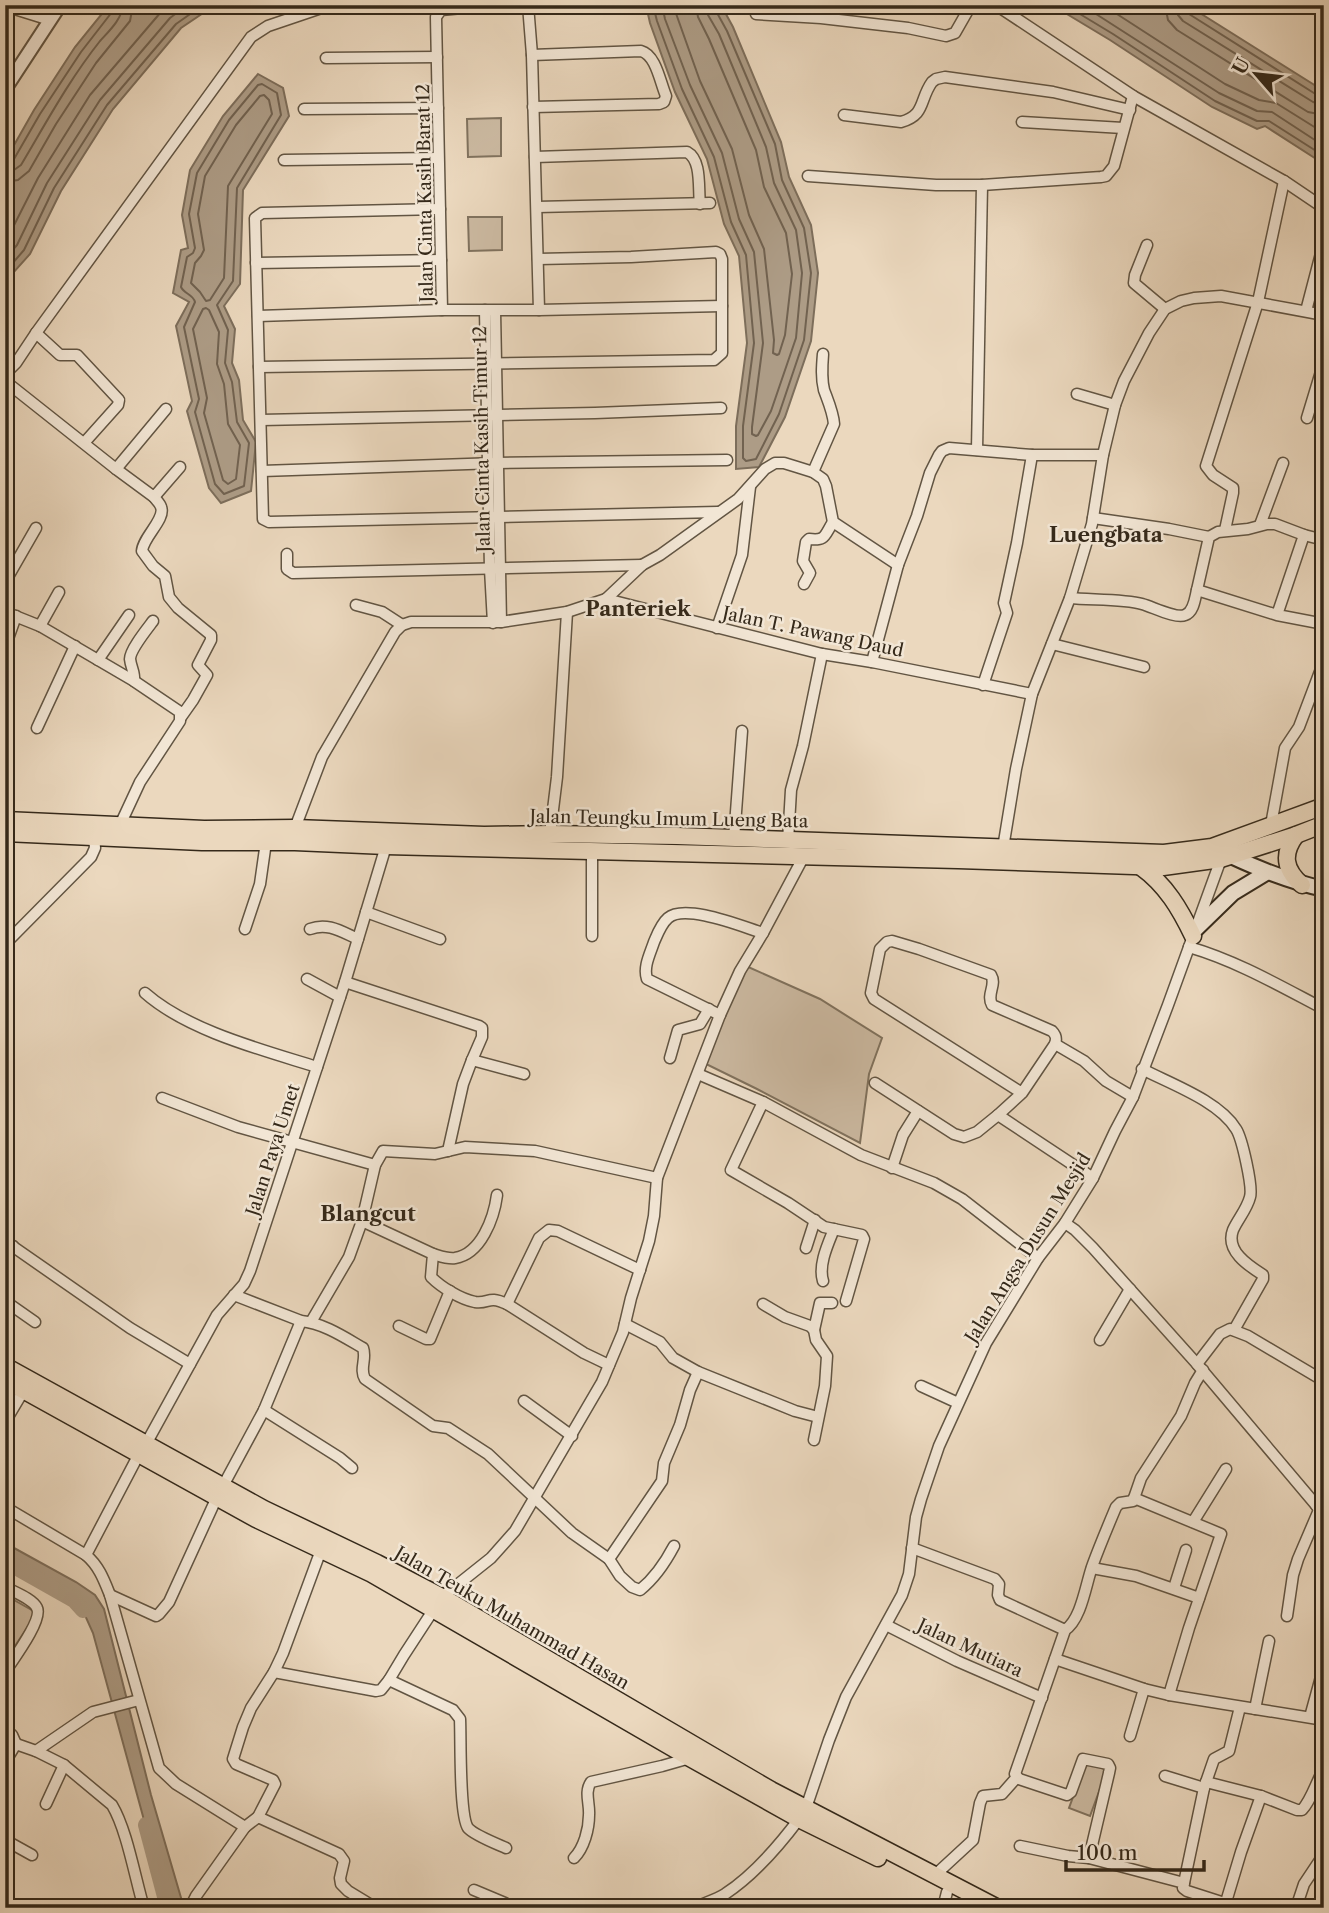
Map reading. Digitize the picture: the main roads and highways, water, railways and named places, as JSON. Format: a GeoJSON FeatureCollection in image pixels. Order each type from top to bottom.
{"type":"FeatureCollection","features":[{"type":"Feature","properties":{"kind":"highway","name":"Jalan Teungku Imum Lueng Bata"},"geometry":{"type":"LineString","coordinates":[[5,820],[120,825],[266,842],[386,846],[804,856],[958,853],[1003,848],[1164,853],[1212,847],[1324,806]]}},
{"type":"Feature","properties":{"kind":"highway","name":"Jalan Teungku Imum Lueng Bata"},"geometry":{"type":"LineString","coordinates":[[5,833],[203,836],[295,828],[484,835],[734,839],[1163,867],[1226,858],[1324,824]]}},
{"type":"Feature","properties":{"kind":"highway"},"geometry":{"type":"LineString","coordinates":[[1296,835],[1286,855],[1289,869],[1302,885]]}},
{"type":"Feature","properties":{"kind":"highway"},"geometry":{"type":"LineString","coordinates":[[1140,866],[1155,877],[1170,894],[1184,916],[1193,938]]}},
{"type":"Feature","properties":{"kind":"highway","name":"Jalan Teuku Muhammad Hasan"},"geometry":{"type":"LineString","coordinates":[[5,1366],[87,1417],[220,1492],[256,1519],[438,1603],[771,1790],[802,1814],[945,1900],[977,1908]]}},
{"type":"Feature","properties":{"kind":"highway","name":"Jalan Teuku Muhammad Hasan"},"geometry":{"type":"LineString","coordinates":[[5,1380],[87,1417]]}},
{"type":"Feature","properties":{"kind":"highway","name":"Jalan Teuku Muhammad Hasan"},"geometry":{"type":"LineString","coordinates":[[220,1492],[264,1509],[377,1563],[690,1758],[998,1908]]}},
{"type":"Feature","properties":{"kind":"main road"},"geometry":{"type":"LineString","coordinates":[[1226,858],[1302,885],[1324,889]]}},
{"type":"Feature","properties":{"kind":"main road"},"geometry":{"type":"LineString","coordinates":[[1193,938],[1233,894],[1266,873]]}},
{"type":"Feature","properties":{"kind":"water"},"geometry":{"type":"Polygon","coordinates":[[[109,5],[215,5],[181,28],[113,109],[61,191],[30,254],[5,282],[5,161],[75,47],[109,5]]]}},
{"type":"Feature","properties":{"kind":"water"},"geometry":{"type":"Polygon","coordinates":[[[646,5],[721,5],[733,27],[781,142],[789,177],[811,225],[818,273],[811,341],[785,417],[759,467],[736,469],[736,426],[747,343],[739,256],[724,224],[707,159],[675,92],[646,5]]]}},
{"type":"Feature","properties":{"kind":"water"},"geometry":{"type":"Polygon","coordinates":[[[1052,5],[1187,5],[1324,91],[1324,164],[1265,126],[1257,129],[1212,107],[1052,5]]]}},
{"type":"Feature","properties":{"kind":"water"},"geometry":{"type":"Polygon","coordinates":[[[258,74],[283,88],[289,116],[243,190],[240,284],[224,306],[235,329],[232,363],[239,380],[243,420],[256,442],[251,491],[221,503],[209,488],[187,411],[192,401],[176,326],[189,302],[173,293],[181,250],[188,248],[182,215],[190,170],[223,116],[258,74]]]}},
{"type":"Feature","properties":{"kind":"water"},"geometry":{"type":"Polygon","coordinates":[[[5,1543],[76,1582],[95,1595],[104,1609],[151,1795],[184,1908],[168,1908],[93,1633],[84,1613],[68,1597],[5,1561],[5,1543]]]}},
{"type":"Feature","properties":{"kind":"waterway"},"geometry":{"type":"LineString","coordinates":[[5,1561],[74,1600],[83,1610]]}},
{"type":"Feature","properties":{"kind":"waterway"},"geometry":{"type":"LineString","coordinates":[[146,1825],[168,1908]]}},
{"type":"Feature","properties":{"kind":"district","name":"Luengbata"},"geometry":{"type":"Point","coordinates":[1106,534]}},
{"type":"Feature","properties":{"kind":"district","name":"Panteriek"},"geometry":{"type":"Point","coordinates":[638,608]}},
{"type":"Feature","properties":{"kind":"district","name":"Blangcut"},"geometry":{"type":"Point","coordinates":[368,1213]}}]}
